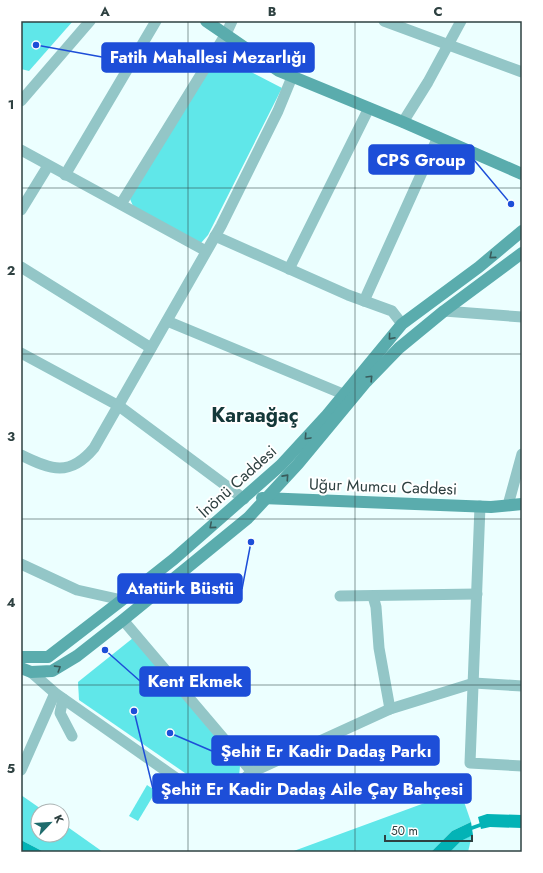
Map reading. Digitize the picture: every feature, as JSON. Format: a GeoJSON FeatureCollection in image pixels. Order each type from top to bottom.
{"type":"FeatureCollection","features":[{"type":"Feature","properties":{"kind":"main road"},"geometry":{"type":"LineString","coordinates":[[206,21],[279,71],[403,122],[522,174]]}},
{"type":"Feature","properties":{"kind":"main road","name":"İnönü Caddesi"},"geometry":{"type":"LineString","coordinates":[[21,657],[48,657],[122,600],[244,499],[281,465],[402,324],[479,267],[522,232]]}},
{"type":"Feature","properties":{"kind":"main road","name":"İnönü Caddesi"},"geometry":{"type":"LineString","coordinates":[[26,670],[52,671],[76,656],[123,620],[248,518],[298,464],[366,382],[398,348],[444,311],[522,253]]}},
{"type":"Feature","properties":{"kind":"main road","name":"Uğur Mumcu Caddesi"},"geometry":{"type":"LineString","coordinates":[[244,499],[267,497],[480,506],[522,504]]}},
{"type":"Feature","properties":{"kind":"street"},"geometry":{"type":"LineString","coordinates":[[21,101],[90,21]]}},
{"type":"Feature","properties":{"kind":"street"},"geometry":{"type":"LineString","coordinates":[[65,175],[156,21]]}},
{"type":"Feature","properties":{"kind":"street"},"geometry":{"type":"LineString","coordinates":[[121,204],[226,34],[232,21]]}},
{"type":"Feature","properties":{"kind":"street"},"geometry":{"type":"LineString","coordinates":[[384,21],[522,72]]}},
{"type":"Feature","properties":{"kind":"street"},"geometry":{"type":"LineString","coordinates":[[403,122],[449,45],[461,21]]}},
{"type":"Feature","properties":{"kind":"street"},"geometry":{"type":"LineString","coordinates":[[21,456],[45,468],[70,467],[85,459],[94,448],[215,236],[278,111],[292,77]]}},
{"type":"Feature","properties":{"kind":"street"},"geometry":{"type":"LineString","coordinates":[[290,269],[368,108]]}},
{"type":"Feature","properties":{"kind":"street"},"geometry":{"type":"LineString","coordinates":[[364,301],[438,137]]}},
{"type":"Feature","properties":{"kind":"street"},"geometry":{"type":"LineString","coordinates":[[21,150],[206,252]]}},
{"type":"Feature","properties":{"kind":"street"},"geometry":{"type":"LineString","coordinates":[[21,210],[48,166]]}},
{"type":"Feature","properties":{"kind":"street"},"geometry":{"type":"LineString","coordinates":[[215,236],[364,301],[392,311],[402,324]]}},
{"type":"Feature","properties":{"kind":"street"},"geometry":{"type":"LineString","coordinates":[[21,267],[151,348]]}},
{"type":"Feature","properties":{"kind":"street"},"geometry":{"type":"LineString","coordinates":[[444,311],[522,317]]}},
{"type":"Feature","properties":{"kind":"street"},"geometry":{"type":"LineString","coordinates":[[167,321],[343,394]]}},
{"type":"Feature","properties":{"kind":"street"},"geometry":{"type":"LineString","coordinates":[[21,353],[119,406],[244,499]]}},
{"type":"Feature","properties":{"kind":"street"},"geometry":{"type":"LineString","coordinates":[[508,505],[522,454]]}},
{"type":"Feature","properties":{"kind":"street"},"geometry":{"type":"LineString","coordinates":[[480,506],[470,763],[522,766]]}},
{"type":"Feature","properties":{"kind":"street"},"geometry":{"type":"LineString","coordinates":[[21,564],[77,590],[122,600]]}},
{"type":"Feature","properties":{"kind":"street"},"geometry":{"type":"LineString","coordinates":[[340,596],[477,594]]}},
{"type":"Feature","properties":{"kind":"street"},"geometry":{"type":"LineString","coordinates":[[373,596],[376,607],[379,648],[390,709]]}},
{"type":"Feature","properties":{"kind":"street"},"geometry":{"type":"LineString","coordinates":[[123,620],[252,772]]}},
{"type":"Feature","properties":{"kind":"street"},"geometry":{"type":"LineString","coordinates":[[26,670],[59,696],[196,792],[209,793],[241,782],[252,772],[390,709],[474,683],[522,686]]}},
{"type":"Feature","properties":{"kind":"street"},"geometry":{"type":"LineString","coordinates":[[59,696],[60,713],[72,736]]}},
{"type":"Feature","properties":{"kind":"street"},"geometry":{"type":"LineString","coordinates":[[21,770],[59,696]]}},
{"type":"Feature","properties":{"kind":"shaded area"},"geometry":{"type":"Polygon","coordinates":[[[21,21],[73,21],[29,71],[21,69],[21,21]]]}},
{"type":"Feature","properties":{"kind":"shaded area"},"geometry":{"type":"Polygon","coordinates":[[[220,50],[253,73],[282,88],[208,235],[201,243],[133,206],[130,199],[220,50]]]}},
{"type":"Feature","properties":{"kind":"shaded area"},"geometry":{"type":"Polygon","coordinates":[[[133,638],[240,766],[239,777],[213,788],[201,784],[79,700],[78,682],[133,638]]]}},
{"type":"Feature","properties":{"kind":"shaded area"},"geometry":{"type":"Polygon","coordinates":[[[147,785],[156,791],[138,821],[129,816],[147,785]]]}},
{"type":"Feature","properties":{"kind":"shaded area"},"geometry":{"type":"Polygon","coordinates":[[[460,790],[471,822],[452,831],[431,852],[291,852],[460,790]]]}},
{"type":"Feature","properties":{"kind":"shaded area"},"geometry":{"type":"Polygon","coordinates":[[[21,795],[32,803],[30,803],[30,843],[70,843],[70,829],[103,852],[44,852],[21,840],[21,795]]]}},
{"type":"Feature","properties":{"kind":"shaded area"},"geometry":{"type":"Polygon","coordinates":[[[487,814],[522,815],[522,828],[490,827],[481,829],[478,817],[487,814]]]}},
{"type":"Feature","properties":{"kind":"shaded area"},"geometry":{"type":"Polygon","coordinates":[[[471,822],[473,835],[461,841],[450,852],[431,852],[452,831],[471,822]]]}},
{"type":"Feature","properties":{"kind":"shaded area"},"geometry":{"type":"Polygon","coordinates":[[[472,835],[468,852],[450,852],[461,841],[472,835]]]}},
{"type":"Feature","properties":{"kind":"shaded area"},"geometry":{"type":"Polygon","coordinates":[[[21,840],[44,852],[25,852],[21,850],[21,840]]]}},
{"type":"Feature","properties":{"kind":"waterway"},"geometry":{"type":"LineString","coordinates":[[469,829],[483,824]]}},
{"type":"Feature","properties":{"kind":"place","name":"Fatih Mahallesi Mezarlığı"},"geometry":{"type":"Point","coordinates":[36,45]}},
{"type":"Feature","properties":{"kind":"place","name":"CPS Group"},"geometry":{"type":"Point","coordinates":[511,204]}},
{"type":"Feature","properties":{"kind":"place","name":"Atatürk Büstü"},"geometry":{"type":"Point","coordinates":[251,542]}},
{"type":"Feature","properties":{"kind":"place","name":"Kent Ekmek"},"geometry":{"type":"Point","coordinates":[105,650]}},
{"type":"Feature","properties":{"kind":"place","name":"Şehit Er Kadir Dadaş Aile Çay Bahçesi"},"geometry":{"type":"Point","coordinates":[134,711]}},
{"type":"Feature","properties":{"kind":"place","name":"Şehit Er Kadir Dadaş Parkı"},"geometry":{"type":"Point","coordinates":[170,733]}},
{"type":"Feature","properties":{"kind":"district","name":"Karaağaç"},"geometry":{"type":"Point","coordinates":[255,415]}}]}
